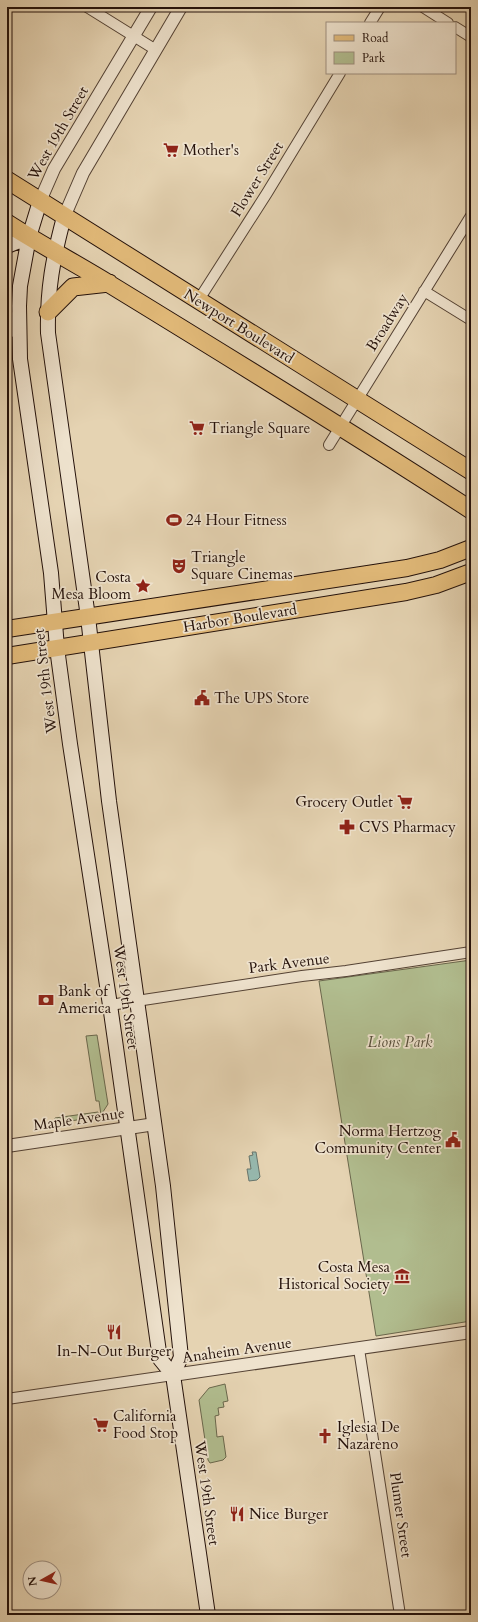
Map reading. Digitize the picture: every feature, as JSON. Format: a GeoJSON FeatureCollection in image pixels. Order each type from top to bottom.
{"type":"FeatureCollection","features":[{"type":"Feature","properties":{"kind":"highway","name":"Newport Boulevard"},"geometry":{"type":"LineString","coordinates":[[7,180],[471,471]]}},
{"type":"Feature","properties":{"kind":"highway","name":"Newport Boulevard"},"geometry":{"type":"LineString","coordinates":[[7,224],[109,283],[341,426],[471,510]]}},
{"type":"Feature","properties":{"kind":"highway"},"geometry":{"type":"LineString","coordinates":[[48,312],[73,287],[109,283]]}},
{"type":"Feature","properties":{"kind":"main road","name":"West 19th Street"},"geometry":{"type":"LineString","coordinates":[[40,200],[29,237],[20,286],[19,334],[24,393],[51,573],[55,622],[70,744],[110,1005],[160,1359],[173,1375],[208,1615]]}},
{"type":"Feature","properties":{"kind":"main road","name":"West 19th Street"},"geometry":{"type":"LineString","coordinates":[[64,217],[54,252],[48,312],[49,340],[88,617],[109,801],[163,1186],[181,1357],[173,1375]]}},
{"type":"Feature","properties":{"kind":"main road"},"geometry":{"type":"LineString","coordinates":[[7,246],[29,237]]}},
{"type":"Feature","properties":{"kind":"main road"},"geometry":{"type":"LineString","coordinates":[[7,317],[19,334]]}},
{"type":"Feature","properties":{"kind":"main road","name":"Harbor Boulevard"},"geometry":{"type":"LineString","coordinates":[[7,629],[407,568],[440,560],[471,548]]}},
{"type":"Feature","properties":{"kind":"main road","name":"Harbor Boulevard"},"geometry":{"type":"LineString","coordinates":[[7,656],[406,592],[436,585],[471,572]]}},
{"type":"Feature","properties":{"kind":"street"},"geometry":{"type":"LineString","coordinates":[[87,7],[156,50]]}},
{"type":"Feature","properties":{"kind":"street","name":"West 19th Street"},"geometry":{"type":"LineString","coordinates":[[40,200],[54,169],[151,7]]}},
{"type":"Feature","properties":{"kind":"street","name":"West 19th Street"},"geometry":{"type":"LineString","coordinates":[[64,217],[83,173],[181,7]]}},
{"type":"Feature","properties":{"kind":"street"},"geometry":{"type":"LineString","coordinates":[[371,22],[380,7]]}},
{"type":"Feature","properties":{"kind":"street"},"geometry":{"type":"LineString","coordinates":[[423,7],[446,22]]}},
{"type":"Feature","properties":{"kind":"street"},"geometry":{"type":"LineString","coordinates":[[456,28],[471,37]]}},
{"type":"Feature","properties":{"kind":"street","name":"Flower Street"},"geometry":{"type":"LineString","coordinates":[[198,301],[267,193],[339,74]]}},
{"type":"Feature","properties":{"kind":"street","name":"Broadway"},"geometry":{"type":"LineString","coordinates":[[329,445],[471,216]]}},
{"type":"Feature","properties":{"kind":"street"},"geometry":{"type":"LineString","coordinates":[[424,291],[471,320]]}},
{"type":"Feature","properties":{"kind":"street","name":"Park Avenue"},"geometry":{"type":"LineString","coordinates":[[110,1005],[471,952]]}},
{"type":"Feature","properties":{"kind":"street","name":"Maple Avenue"},"geometry":{"type":"LineString","coordinates":[[7,1146],[155,1124]]}},
{"type":"Feature","properties":{"kind":"street","name":"Anaheim Avenue"},"geometry":{"type":"LineString","coordinates":[[7,1399],[471,1332]]}},
{"type":"Feature","properties":{"kind":"street","name":"Plumer Street"},"geometry":{"type":"LineString","coordinates":[[359,1349],[400,1615]]}},
{"type":"Feature","properties":{"kind":"green space","name":"Lions Park"},"geometry":{"type":"Polygon","coordinates":[[[471,960],[471,1321],[376,1336],[319,981],[471,960]]]}},
{"type":"Feature","properties":{"kind":"green space"},"geometry":{"type":"Polygon","coordinates":[[[97,1035],[108,1104],[101,1115],[99,1101],[96,1101],[86,1036],[97,1035]]]}},
{"type":"Feature","properties":{"kind":"green space"},"geometry":{"type":"Polygon","coordinates":[[[98,1112],[98,1117],[56,1123],[55,1118],[98,1112]]]}},
{"type":"Feature","properties":{"kind":"green space"},"geometry":{"type":"Polygon","coordinates":[[[225,1384],[228,1401],[223,1402],[224,1407],[218,1408],[219,1415],[215,1416],[217,1437],[223,1436],[226,1457],[223,1460],[210,1463],[208,1460],[199,1400],[209,1388],[225,1384]]]}},
{"type":"Feature","properties":{"kind":"water"},"geometry":{"type":"Polygon","coordinates":[[[252,1152],[256,1152],[260,1177],[257,1180],[249,1181],[247,1169],[251,1169],[249,1156],[253,1155],[252,1152]]]}},
{"type":"Feature","properties":{"kind":"place","name":"Mother's"},"geometry":{"type":"Point","coordinates":[171,150]}},
{"type":"Feature","properties":{"kind":"place","name":"Triangle Square"},"geometry":{"type":"Point","coordinates":[197,428]}},
{"type":"Feature","properties":{"kind":"place","name":"24 Hour Fitness"},"geometry":{"type":"Point","coordinates":[174,520]}},
{"type":"Feature","properties":{"kind":"place","name":"Triangle Square Cinemas"},"geometry":{"type":"Point","coordinates":[179,566]}},
{"type":"Feature","properties":{"kind":"place","name":"Costa Mesa Bloom"},"geometry":{"type":"Point","coordinates":[143,586]}},
{"type":"Feature","properties":{"kind":"place","name":"The UPS Store"},"geometry":{"type":"Point","coordinates":[202,698]}},
{"type":"Feature","properties":{"kind":"place","name":"Grocery Outlet"},"geometry":{"type":"Point","coordinates":[405,802]}},
{"type":"Feature","properties":{"kind":"place","name":"CVS Pharmacy"},"geometry":{"type":"Point","coordinates":[347,827]}},
{"type":"Feature","properties":{"kind":"place","name":"Bank of America"},"geometry":{"type":"Point","coordinates":[46,1000]}},
{"type":"Feature","properties":{"kind":"place","name":"Norma Hertzog Community Center"},"geometry":{"type":"Point","coordinates":[453,1140]}},
{"type":"Feature","properties":{"kind":"place","name":"Costa Mesa Historical Society"},"geometry":{"type":"Point","coordinates":[402,1276]}},
{"type":"Feature","properties":{"kind":"place","name":"In-N-Out Burger"},"geometry":{"type":"Point","coordinates":[114,1332]}},
{"type":"Feature","properties":{"kind":"place","name":"California Food Stop"},"geometry":{"type":"Point","coordinates":[101,1425]}},
{"type":"Feature","properties":{"kind":"place","name":"Iglesia De Nazareno"},"geometry":{"type":"Point","coordinates":[325,1436]}},
{"type":"Feature","properties":{"kind":"place","name":"Nice Burger"},"geometry":{"type":"Point","coordinates":[237,1514]}}]}
